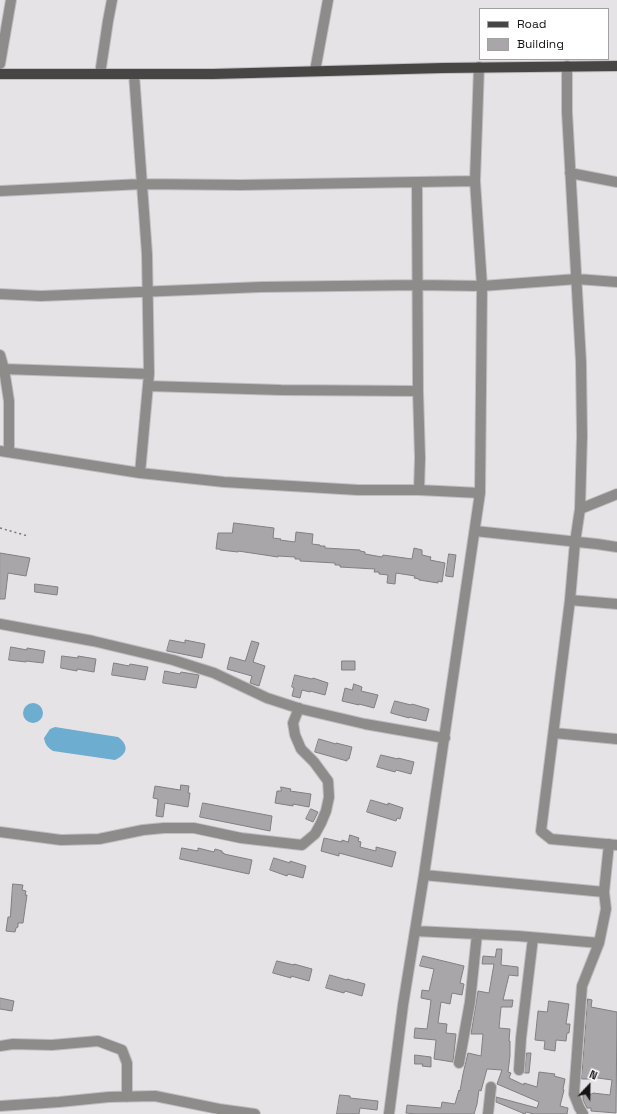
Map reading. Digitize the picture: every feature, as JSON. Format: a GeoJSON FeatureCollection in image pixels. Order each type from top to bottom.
{"type":"FeatureCollection","features":[{"type":"Feature","properties":{"kind":"main road"},"geometry":{"type":"LineString","coordinates":[[0,74],[213,74],[617,66]]}},
{"type":"Feature","properties":{"kind":"street"},"geometry":{"type":"LineString","coordinates":[[0,64],[4,12],[11,0]]}},
{"type":"Feature","properties":{"kind":"street"},"geometry":{"type":"LineString","coordinates":[[100,74],[112,0]]}},
{"type":"Feature","properties":{"kind":"street"},"geometry":{"type":"LineString","coordinates":[[315,71],[328,0]]}},
{"type":"Feature","properties":{"kind":"street"},"geometry":{"type":"LineString","coordinates":[[567,66],[567,112],[570,173],[582,362],[580,508],[541,831],[551,839],[613,844],[604,892],[606,909],[598,943],[582,986],[574,1094],[583,1114]]}},
{"type":"Feature","properties":{"kind":"street"},"geometry":{"type":"LineString","coordinates":[[388,1114],[480,493],[482,286],[475,181],[479,68]]}},
{"type":"Feature","properties":{"kind":"street"},"geometry":{"type":"LineString","coordinates":[[134,74],[147,254],[148,292],[149,374],[140,474]]}},
{"type":"Feature","properties":{"kind":"street"},"geometry":{"type":"LineString","coordinates":[[570,173],[617,182]]}},
{"type":"Feature","properties":{"kind":"street"},"geometry":{"type":"LineString","coordinates":[[0,191],[142,184],[241,185],[475,181]]}},
{"type":"Feature","properties":{"kind":"street"},"geometry":{"type":"LineString","coordinates":[[417,182],[418,391],[420,458],[419,490]]}},
{"type":"Feature","properties":{"kind":"street"},"geometry":{"type":"LineString","coordinates":[[0,294],[41,296],[261,287],[418,285],[482,286],[577,279],[617,282]]}},
{"type":"Feature","properties":{"kind":"street"},"geometry":{"type":"LineString","coordinates":[[0,355],[9,400],[4,452],[140,474],[224,482],[358,490],[419,490],[480,493]]}},
{"type":"Feature","properties":{"kind":"street"},"geometry":{"type":"LineString","coordinates":[[4,369],[149,374]]}},
{"type":"Feature","properties":{"kind":"street"},"geometry":{"type":"LineString","coordinates":[[148,386],[281,390],[418,391]]}},
{"type":"Feature","properties":{"kind":"street"},"geometry":{"type":"LineString","coordinates":[[580,508],[617,494]]}},
{"type":"Feature","properties":{"kind":"street"},"geometry":{"type":"LineString","coordinates":[[475,531],[617,547]]}},
{"type":"Feature","properties":{"kind":"street"},"geometry":{"type":"LineString","coordinates":[[570,600],[617,604]]}},
{"type":"Feature","properties":{"kind":"street"},"geometry":{"type":"LineString","coordinates":[[0,624],[93,641],[173,660],[214,673],[267,698],[299,708],[365,724],[444,738]]}},
{"type":"Feature","properties":{"kind":"street"},"geometry":{"type":"LineString","coordinates":[[0,832],[61,840],[99,839],[143,830],[164,828],[194,828],[240,838],[302,845],[315,834],[330,797],[328,781],[314,762],[301,749],[295,735],[294,723],[299,708]]}},
{"type":"Feature","properties":{"kind":"street"},"geometry":{"type":"LineString","coordinates":[[554,733],[617,739]]}},
{"type":"Feature","properties":{"kind":"street"},"geometry":{"type":"LineString","coordinates":[[424,875],[604,892]]}},
{"type":"Feature","properties":{"kind":"street"},"geometry":{"type":"LineString","coordinates":[[415,931],[598,943]]}},
{"type":"Feature","properties":{"kind":"street"},"geometry":{"type":"LineString","coordinates":[[459,1063],[470,1002],[477,934]]}},
{"type":"Feature","properties":{"kind":"street"},"geometry":{"type":"LineString","coordinates":[[518,1070],[533,938]]}},
{"type":"Feature","properties":{"kind":"street"},"geometry":{"type":"LineString","coordinates":[[0,1046],[13,1044],[52,1045],[98,1040],[122,1050],[127,1063],[127,1097]]}},
{"type":"Feature","properties":{"kind":"street"},"geometry":{"type":"LineString","coordinates":[[488,1114],[491,1087]]}},
{"type":"Feature","properties":{"kind":"street"},"geometry":{"type":"LineString","coordinates":[[0,1106],[109,1097],[155,1096],[220,1109],[255,1114]]}},
{"type":"Feature","properties":{"kind":"path"},"geometry":{"type":"LineString","coordinates":[[0,528],[28,536]]}},
{"type":"Feature","properties":{"kind":"water"},"geometry":{"type":"Polygon","coordinates":[[[33,703],[40,706],[43,713],[40,720],[33,723],[26,720],[23,713],[26,706],[33,703]]]}},
{"type":"Feature","properties":{"kind":"water"},"geometry":{"type":"Polygon","coordinates":[[[55,727],[118,737],[124,743],[126,749],[125,752],[115,760],[53,751],[49,748],[44,738],[50,729],[55,727]]]}},
{"type":"Feature","properties":{"kind":"building"},"geometry":{"type":"Polygon","coordinates":[[[234,523],[274,528],[273,538],[281,539],[280,540],[295,542],[296,532],[313,534],[312,544],[325,546],[325,548],[360,550],[365,552],[365,554],[382,557],[383,555],[412,559],[414,548],[422,550],[422,555],[431,557],[430,560],[445,563],[442,582],[438,581],[438,583],[419,580],[414,578],[415,576],[396,573],[395,584],[387,583],[388,575],[374,572],[375,569],[340,567],[340,565],[335,565],[335,563],[300,561],[300,559],[295,559],[295,557],[278,557],[216,549],[218,533],[232,533],[234,523]]]}},
{"type":"Feature","properties":{"kind":"building"},"geometry":{"type":"Polygon","coordinates":[[[0,553],[30,558],[26,576],[8,573],[5,599],[0,599],[0,553]]]}},
{"type":"Feature","properties":{"kind":"building"},"geometry":{"type":"Polygon","coordinates":[[[449,554],[456,555],[453,577],[446,576],[449,554]]]}},
{"type":"Feature","properties":{"kind":"building"},"geometry":{"type":"Polygon","coordinates":[[[35,584],[58,587],[57,595],[35,592],[35,584]]]}},
{"type":"Feature","properties":{"kind":"building"},"geometry":{"type":"Polygon","coordinates":[[[170,640],[185,643],[185,640],[205,644],[202,658],[167,651],[170,640]]]}},
{"type":"Feature","properties":{"kind":"building"},"geometry":{"type":"Polygon","coordinates":[[[252,641],[259,643],[253,662],[265,666],[259,686],[250,683],[252,676],[227,669],[230,657],[245,661],[252,641]]]}},
{"type":"Feature","properties":{"kind":"building"},"geometry":{"type":"Polygon","coordinates":[[[11,647],[45,651],[43,663],[9,660],[11,647]]]}},
{"type":"Feature","properties":{"kind":"building"},"geometry":{"type":"Polygon","coordinates":[[[62,656],[78,658],[78,656],[96,659],[94,672],[61,668],[62,656]]]}},
{"type":"Feature","properties":{"kind":"building"},"geometry":{"type":"Polygon","coordinates":[[[342,661],[355,661],[355,670],[342,670],[342,661]]]}},
{"type":"Feature","properties":{"kind":"building"},"geometry":{"type":"Polygon","coordinates":[[[114,663],[129,666],[130,664],[148,667],[145,680],[112,675],[114,663]]]}},
{"type":"Feature","properties":{"kind":"building"},"geometry":{"type":"Polygon","coordinates":[[[165,671],[180,674],[181,672],[199,675],[196,688],[163,683],[165,671]]]}},
{"type":"Feature","properties":{"kind":"building"},"geometry":{"type":"Polygon","coordinates":[[[295,675],[313,678],[328,683],[325,695],[302,690],[300,698],[292,696],[294,688],[292,687],[295,675]]]}},
{"type":"Feature","properties":{"kind":"building"},"geometry":{"type":"Polygon","coordinates":[[[354,684],[362,687],[361,691],[378,695],[374,708],[342,701],[345,688],[352,690],[354,684]]]}},
{"type":"Feature","properties":{"kind":"building"},"geometry":{"type":"Polygon","coordinates":[[[395,701],[429,709],[426,721],[391,713],[395,701]]]}},
{"type":"Feature","properties":{"kind":"building"},"geometry":{"type":"Polygon","coordinates":[[[319,739],[352,747],[349,759],[347,759],[347,761],[315,752],[319,739]]]}},
{"type":"Feature","properties":{"kind":"building"},"geometry":{"type":"Polygon","coordinates":[[[381,755],[414,762],[411,774],[396,770],[395,772],[377,767],[381,755]]]}},
{"type":"Feature","properties":{"kind":"building"},"geometry":{"type":"Polygon","coordinates":[[[181,785],[189,786],[188,793],[190,793],[188,807],[165,803],[163,817],[156,816],[158,799],[153,798],[155,786],[180,790],[181,785]]]}},
{"type":"Feature","properties":{"kind":"building"},"geometry":{"type":"Polygon","coordinates":[[[281,787],[291,789],[290,791],[311,794],[309,807],[275,803],[277,791],[281,791],[281,787]]]}},
{"type":"Feature","properties":{"kind":"building"},"geometry":{"type":"Polygon","coordinates":[[[371,800],[388,805],[388,803],[403,808],[400,819],[397,818],[396,821],[367,812],[371,800]]]}},
{"type":"Feature","properties":{"kind":"building"},"geometry":{"type":"Polygon","coordinates":[[[203,803],[272,816],[270,831],[200,817],[203,803]]]}},
{"type":"Feature","properties":{"kind":"building"},"geometry":{"type":"Polygon","coordinates":[[[311,809],[318,812],[313,822],[306,819],[311,809]]]}},
{"type":"Feature","properties":{"kind":"building"},"geometry":{"type":"Polygon","coordinates":[[[350,835],[359,838],[358,841],[361,842],[360,847],[376,851],[376,847],[396,852],[392,867],[339,853],[339,856],[321,851],[324,838],[348,842],[350,835]]]}},
{"type":"Feature","properties":{"kind":"building"},"geometry":{"type":"Polygon","coordinates":[[[182,848],[198,851],[198,848],[214,852],[215,849],[222,851],[224,854],[252,860],[249,874],[180,859],[182,848]]]}},
{"type":"Feature","properties":{"kind":"building"},"geometry":{"type":"Polygon","coordinates":[[[274,858],[306,866],[303,878],[288,874],[287,876],[270,870],[274,858]]]}},
{"type":"Feature","properties":{"kind":"building"},"geometry":{"type":"Polygon","coordinates":[[[13,884],[23,885],[22,890],[26,891],[25,895],[27,895],[23,923],[18,923],[18,927],[16,928],[15,932],[6,931],[8,917],[10,917],[13,884]]]}},
{"type":"Feature","properties":{"kind":"building"},"geometry":{"type":"Polygon","coordinates":[[[497,949],[502,949],[501,965],[518,967],[518,976],[509,975],[503,1000],[513,1000],[512,1007],[501,1007],[499,1028],[510,1029],[510,1056],[508,1072],[511,1073],[509,1078],[524,1085],[524,1083],[537,1087],[539,1072],[555,1074],[554,1076],[565,1079],[560,1106],[568,1108],[567,1114],[534,1114],[526,1112],[525,1114],[496,1102],[496,1097],[537,1108],[539,1102],[497,1084],[502,1070],[487,1069],[481,1091],[479,1090],[474,1114],[406,1113],[407,1105],[441,1108],[442,1102],[455,1104],[459,1090],[460,1091],[468,1053],[481,1056],[483,1034],[471,1034],[478,991],[489,993],[494,964],[482,964],[483,956],[495,957],[497,949]]]}},
{"type":"Feature","properties":{"kind":"building"},"geometry":{"type":"Polygon","coordinates":[[[423,956],[464,966],[460,983],[464,984],[462,995],[452,993],[450,1004],[441,1002],[438,1023],[447,1024],[446,1033],[456,1034],[453,1062],[434,1059],[436,1040],[414,1038],[415,1028],[427,1029],[431,1000],[421,998],[422,990],[429,991],[434,969],[420,966],[423,956]]]}},
{"type":"Feature","properties":{"kind":"building"},"geometry":{"type":"Polygon","coordinates":[[[277,961],[312,969],[309,981],[273,973],[277,961]]]}},
{"type":"Feature","properties":{"kind":"building"},"geometry":{"type":"Polygon","coordinates":[[[330,975],[365,984],[362,996],[326,988],[330,975]]]}},
{"type":"Feature","properties":{"kind":"building"},"geometry":{"type":"Polygon","coordinates":[[[0,998],[14,1001],[12,1011],[0,1009],[0,998]]]}},
{"type":"Feature","properties":{"kind":"building"},"geometry":{"type":"Polygon","coordinates":[[[588,999],[592,1000],[591,1007],[617,1012],[616,1113],[591,1111],[591,1108],[587,1108],[583,1100],[583,1094],[593,1093],[610,1095],[612,1080],[591,1077],[591,1079],[582,1079],[588,999]]]}},
{"type":"Feature","properties":{"kind":"building"},"geometry":{"type":"Polygon","coordinates":[[[549,1001],[569,1004],[566,1024],[570,1024],[569,1033],[567,1033],[566,1041],[556,1040],[555,1051],[544,1049],[545,1041],[535,1040],[538,1011],[547,1012],[549,1001]]]}},
{"type":"Feature","properties":{"kind":"building"},"geometry":{"type":"Polygon","coordinates":[[[527,1053],[531,1053],[529,1073],[525,1073],[527,1053]]]}},
{"type":"Feature","properties":{"kind":"building"},"geometry":{"type":"Polygon","coordinates":[[[415,1055],[431,1057],[431,1067],[422,1066],[423,1064],[415,1064],[415,1055]]]}},
{"type":"Feature","properties":{"kind":"building"},"geometry":{"type":"Polygon","coordinates":[[[340,1095],[350,1096],[350,1098],[378,1101],[377,1110],[360,1108],[359,1114],[337,1114],[340,1095]]]}}]}
